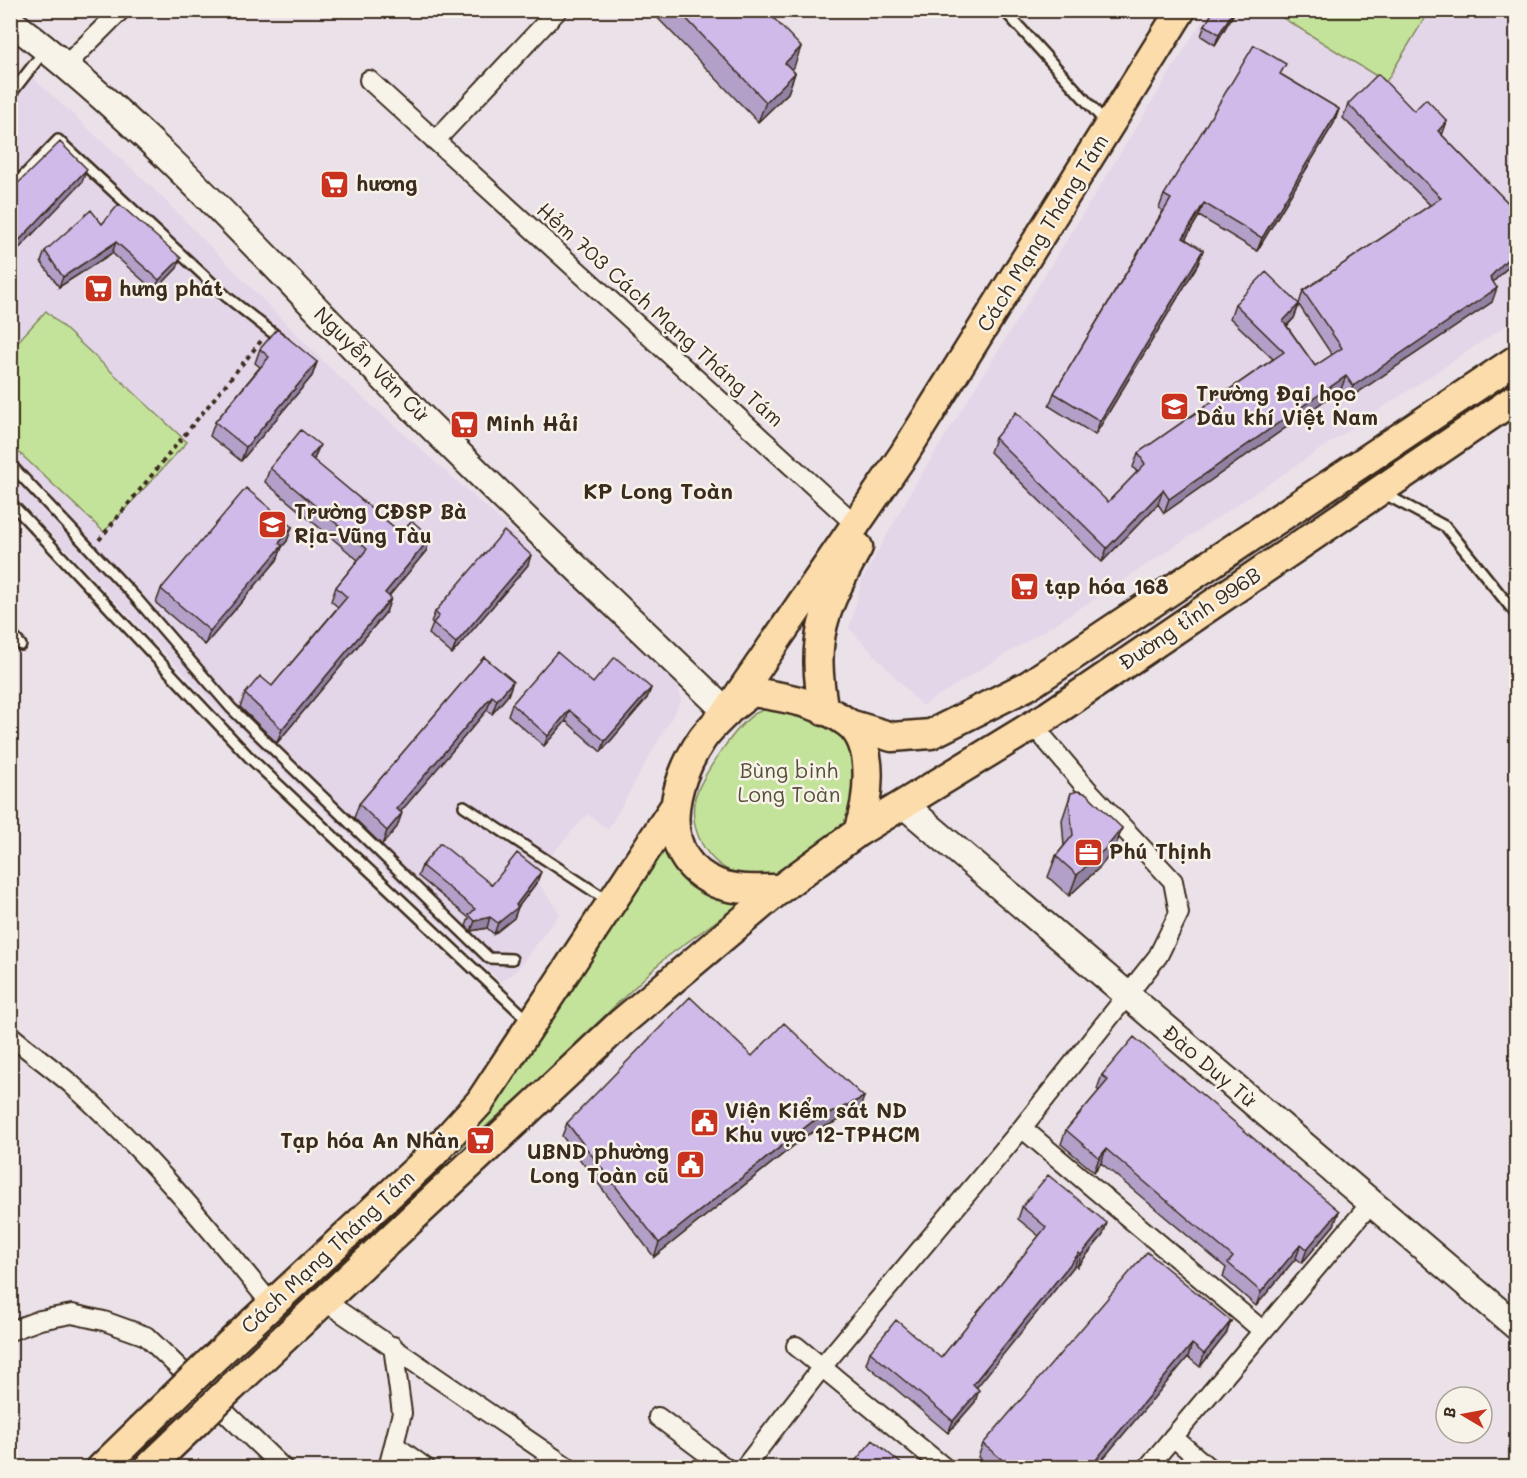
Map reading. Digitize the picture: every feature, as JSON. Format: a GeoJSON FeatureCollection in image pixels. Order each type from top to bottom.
{"type":"FeatureCollection","features":[{"type":"Feature","properties":{"kind":"main road","name":"Cách Mạng Tháng Tám"},"geometry":{"type":"LineString","coordinates":[[727,712],[904,453],[1110,127],[1181,10]]}},
{"type":"Feature","properties":{"kind":"main road","name":"Nguyễn Văn Cừ"},"geometry":{"type":"LineString","coordinates":[[10,21],[67,64],[118,109],[256,246],[394,389],[727,712]]}},
{"type":"Feature","properties":{"kind":"main road","name":"Đường tỉnh 996B"},"geometry":{"type":"LineString","coordinates":[[849,724],[892,737],[931,734],[1029,685],[1516,360]]}},
{"type":"Feature","properties":{"kind":"main road","name":"Đường tỉnh 996B"},"geometry":{"type":"LineString","coordinates":[[858,832],[1040,721],[1516,398]]}},
{"type":"Feature","properties":{"kind":"main road","name":"Cách Mạng Tháng Tám"},"geometry":{"type":"LineString","coordinates":[[824,711],[817,656],[820,627],[831,596],[872,521],[904,453]]}},
{"type":"Feature","properties":{"kind":"main road"},"geometry":{"type":"LineString","coordinates":[[1029,685],[1040,721]]}},
{"type":"Feature","properties":{"kind":"main road"},"geometry":{"type":"LineString","coordinates":[[752,692],[803,703],[824,711],[849,724],[859,738],[865,757],[868,784],[866,808],[858,832],[780,889],[726,886],[698,874],[686,859],[676,840],[673,809],[678,789],[702,739],[727,712],[752,692]]}},
{"type":"Feature","properties":{"kind":"main road","name":"Đào Duy Từ"},"geometry":{"type":"LineString","coordinates":[[903,804],[1516,1326]]}},
{"type":"Feature","properties":{"kind":"main road","name":"Cách Mạng Tháng Tám"},"geometry":{"type":"LineString","coordinates":[[101,1467],[271,1304],[431,1156],[480,1102],[673,809]]}},
{"type":"Feature","properties":{"kind":"main road","name":"Cách Mạng Tháng Tám"},"geometry":{"type":"LineString","coordinates":[[148,1467],[323,1300],[621,1023],[780,889]]}},
{"type":"Feature","properties":{"kind":"street"},"geometry":{"type":"LineString","coordinates":[[67,64],[121,10]]}},
{"type":"Feature","properties":{"kind":"street"},"geometry":{"type":"LineString","coordinates":[[435,141],[558,10]]}},
{"type":"Feature","properties":{"kind":"street","name":"Hẻm 703 Cách Mạng Tháng Tám"},"geometry":{"type":"LineString","coordinates":[[369,80],[854,523]]}},
{"type":"Feature","properties":{"kind":"street"},"geometry":{"type":"LineString","coordinates":[[744,1467],[822,1367],[1022,1128],[1158,956],[1179,913],[1173,881],[1088,790],[1040,721]]}},
{"type":"Feature","properties":{"kind":"street"},"geometry":{"type":"LineString","coordinates":[[14,1046],[71,1084],[138,1151],[202,1219],[271,1304]]}},
{"type":"Feature","properties":{"kind":"street"},"geometry":{"type":"LineString","coordinates":[[1022,1128],[1263,1331]]}},
{"type":"Feature","properties":{"kind":"street"},"geometry":{"type":"LineString","coordinates":[[1147,1467],[1371,1203]]}},
{"type":"Feature","properties":{"kind":"street"},"geometry":{"type":"LineString","coordinates":[[323,1300],[569,1467]]}},
{"type":"Feature","properties":{"kind":"street"},"geometry":{"type":"LineString","coordinates":[[10,1331],[40,1320],[72,1314],[104,1321],[146,1336],[283,1467]]}},
{"type":"Feature","properties":{"kind":"street"},"geometry":{"type":"LineString","coordinates":[[388,1467],[396,1446],[402,1407],[393,1346]]}},
{"type":"Feature","properties":{"kind":"street"},"geometry":{"type":"LineString","coordinates":[[796,1346],[945,1467]]}},
{"type":"Feature","properties":{"kind":"street"},"geometry":{"type":"LineString","coordinates":[[658,1417],[726,1467]]}},
{"type":"Feature","properties":{"kind":"street"},"geometry":{"type":"LineString","coordinates":[[1173,1437],[1209,1467]]}},
{"type":"Feature","properties":{"kind":"street"},"geometry":{"type":"LineString","coordinates":[[396,1446],[426,1467]]}},
{"type":"Feature","properties":{"kind":"lane"},"geometry":{"type":"LineString","coordinates":[[1004,10],[1110,127]]}},
{"type":"Feature","properties":{"kind":"lane"},"geometry":{"type":"LineString","coordinates":[[10,95],[47,48]]}},
{"type":"Feature","properties":{"kind":"lane"},"geometry":{"type":"LineString","coordinates":[[10,190],[58,140],[228,297],[295,351]]}},
{"type":"Feature","properties":{"kind":"lane"},"geometry":{"type":"LineString","coordinates":[[10,464],[91,550],[231,708],[489,958],[512,959]]}},
{"type":"Feature","properties":{"kind":"lane"},"geometry":{"type":"LineString","coordinates":[[1378,491],[1446,527],[1516,614]]}},
{"type":"Feature","properties":{"kind":"lane"},"geometry":{"type":"LineString","coordinates":[[10,502],[234,741],[531,1022]]}},
{"type":"Feature","properties":{"kind":"lane"},"geometry":{"type":"LineString","coordinates":[[10,633],[21,645]]}},
{"type":"Feature","properties":{"kind":"lane"},"geometry":{"type":"LineString","coordinates":[[464,806],[612,904]]}},
{"type":"Feature","properties":{"kind":"path"},"geometry":{"type":"LineString","coordinates":[[91,550],[270,330]]}},
{"type":"Feature","properties":{"kind":"shaded area","name":"Trường Đại học Dầu khí Việt Nam"},"geometry":{"type":"Polygon","coordinates":[[[1208,11],[1516,11],[1516,319],[1103,594],[922,706],[849,628],[862,580],[910,493],[1208,11]]]}},
{"type":"Feature","properties":{"kind":"shaded area","name":"Trường CĐSP Bà Rịa-Vũng Tàu"},"geometry":{"type":"Polygon","coordinates":[[[31,76],[155,190],[332,370],[540,555],[679,686],[681,701],[608,830],[588,814],[533,875],[560,913],[518,969],[501,982],[216,707],[11,492],[10,98],[31,76]]]}},
{"type":"Feature","properties":{"kind":"green space"},"geometry":{"type":"Polygon","coordinates":[[[1270,10],[1429,11],[1386,82],[1270,10]]]}},
{"type":"Feature","properties":{"kind":"green space"},"geometry":{"type":"Polygon","coordinates":[[[46,311],[187,442],[104,532],[11,445],[11,349],[46,311]]]}},
{"type":"Feature","properties":{"kind":"green space","name":"Bùng binh Long Toàn"},"geometry":{"type":"Polygon","coordinates":[[[801,707],[856,745],[850,825],[779,875],[763,877],[734,872],[723,867],[704,848],[695,824],[693,811],[695,798],[721,751],[748,719],[767,709],[801,707]]]}},
{"type":"Feature","properties":{"kind":"green space"},"geometry":{"type":"Polygon","coordinates":[[[666,836],[726,900],[741,903],[664,959],[527,1090],[408,1195],[285,1315],[281,1312],[404,1190],[666,836]]]}},
{"type":"Feature","properties":{"kind":"building"},"geometry":{"type":"Polygon","coordinates":[[[678,10],[766,10],[801,47],[785,63],[795,73],[766,102],[678,10]]]}},
{"type":"Feature","properties":{"kind":"building"},"geometry":{"type":"Polygon","coordinates":[[[1214,10],[1234,10],[1219,34],[1205,25],[1214,10]]]}},
{"type":"Feature","properties":{"kind":"building"},"geometry":{"type":"Polygon","coordinates":[[[1254,45],[1286,64],[1280,74],[1339,109],[1262,238],[1204,203],[1183,238],[1203,250],[1100,421],[1054,393],[1171,199],[1164,195],[1254,45]]]}},
{"type":"Feature","properties":{"kind":"building"},"geometry":{"type":"Polygon","coordinates":[[[1378,74],[1414,111],[1426,99],[1447,121],[1438,131],[1516,211],[1516,250],[1490,277],[1497,288],[1353,386],[1346,376],[1169,499],[1163,490],[1107,548],[995,438],[1016,412],[1108,502],[1145,464],[1138,453],[1284,352],[1235,304],[1266,272],[1299,304],[1283,321],[1315,366],[1342,348],[1303,291],[1441,198],[1348,104],[1378,74]]]}},
{"type":"Feature","properties":{"kind":"building"},"geometry":{"type":"Polygon","coordinates":[[[60,142],[87,169],[10,250],[10,191],[60,142]]]}},
{"type":"Feature","properties":{"kind":"building"},"geometry":{"type":"Polygon","coordinates":[[[119,204],[181,258],[159,280],[116,242],[63,277],[45,251],[91,210],[102,224],[119,204]]]}},
{"type":"Feature","properties":{"kind":"building"},"geometry":{"type":"Polygon","coordinates":[[[277,329],[317,362],[246,447],[215,422],[269,357],[260,349],[277,329]]]}},
{"type":"Feature","properties":{"kind":"building"},"geometry":{"type":"Polygon","coordinates":[[[301,430],[320,445],[310,457],[401,533],[412,521],[431,537],[385,593],[391,598],[282,729],[245,694],[260,676],[272,686],[347,597],[336,587],[367,549],[270,468],[301,430]]]}},
{"type":"Feature","properties":{"kind":"building"},"geometry":{"type":"Polygon","coordinates":[[[246,488],[292,527],[279,543],[282,546],[210,631],[161,589],[246,488]]]}},
{"type":"Feature","properties":{"kind":"building"},"geometry":{"type":"Polygon","coordinates":[[[504,531],[531,555],[456,643],[433,623],[439,616],[435,612],[504,531]]]}},
{"type":"Feature","properties":{"kind":"building"},"geometry":{"type":"Polygon","coordinates":[[[557,652],[593,683],[615,657],[651,688],[605,741],[569,710],[548,736],[512,704],[557,652]]]}},
{"type":"Feature","properties":{"kind":"building"},"geometry":{"type":"Polygon","coordinates":[[[484,657],[513,681],[497,700],[492,696],[396,809],[402,813],[387,831],[359,804],[484,657]]]}},
{"type":"Feature","properties":{"kind":"building"},"geometry":{"type":"Polygon","coordinates":[[[1078,791],[1087,794],[1122,828],[1107,847],[1077,875],[1056,856],[1073,835],[1069,800],[1071,793],[1078,791]]]}},
{"type":"Feature","properties":{"kind":"building"},"geometry":{"type":"Polygon","coordinates":[[[440,843],[492,885],[517,853],[541,872],[516,905],[518,907],[498,923],[490,917],[475,921],[469,915],[475,909],[422,866],[440,843]]]}},
{"type":"Feature","properties":{"kind":"building","name":"Viện Kiểm sát ND Khu vực 12-TPHCM"},"geometry":{"type":"Polygon","coordinates":[[[690,997],[752,1056],[784,1023],[864,1097],[812,1122],[659,1243],[567,1123],[690,997]]]}},
{"type":"Feature","properties":{"kind":"building"},"geometry":{"type":"Polygon","coordinates":[[[1134,1037],[1339,1211],[1307,1249],[1301,1244],[1261,1292],[1228,1263],[1233,1257],[1106,1149],[1099,1158],[1066,1130],[1108,1080],[1102,1075],[1134,1037]]]}},
{"type":"Feature","properties":{"kind":"building"},"geometry":{"type":"Polygon","coordinates":[[[1048,1175],[1107,1223],[1081,1255],[1079,1253],[973,1384],[979,1390],[953,1421],[870,1352],[896,1320],[941,1358],[1046,1227],[1022,1207],[1048,1175]]]}},
{"type":"Feature","properties":{"kind":"building"},"geometry":{"type":"Polygon","coordinates":[[[1147,1252],[1231,1321],[1204,1354],[1192,1344],[1090,1467],[1011,1467],[983,1444],[1147,1252]]]}},
{"type":"Feature","properties":{"kind":"building"},"geometry":{"type":"Polygon","coordinates":[[[873,1440],[905,1467],[850,1467],[873,1440]]]}},
{"type":"Feature","properties":{"kind":"place","name":"hương"},"geometry":{"type":"Point","coordinates":[335,184]}},
{"type":"Feature","properties":{"kind":"place","name":"hưng phát"},"geometry":{"type":"Point","coordinates":[98,289]}},
{"type":"Feature","properties":{"kind":"place","name":"Trường Đại học Dầu khí Việt Nam"},"geometry":{"type":"Point","coordinates":[1175,406]}},
{"type":"Feature","properties":{"kind":"place","name":"Minh Hải"},"geometry":{"type":"Point","coordinates":[465,424]}},
{"type":"Feature","properties":{"kind":"place","name":"Trường CĐSP Bà Rịa-Vũng Tàu"},"geometry":{"type":"Point","coordinates":[273,524]}},
{"type":"Feature","properties":{"kind":"place","name":"tạp hóa 168"},"geometry":{"type":"Point","coordinates":[1024,587]}},
{"type":"Feature","properties":{"kind":"place","name":"Phú Thịnh"},"geometry":{"type":"Point","coordinates":[1088,852]}},
{"type":"Feature","properties":{"kind":"place","name":"Viện Kiểm sát ND Khu vực 12-TPHCM"},"geometry":{"type":"Point","coordinates":[704,1123]}},
{"type":"Feature","properties":{"kind":"place","name":"Tạp hóa An Nhàn"},"geometry":{"type":"Point","coordinates":[480,1141]}},
{"type":"Feature","properties":{"kind":"place","name":"UBND phường Long Toàn cũ"},"geometry":{"type":"Point","coordinates":[690,1164]}},
{"type":"Feature","properties":{"kind":"district","name":"KP Long Toàn"},"geometry":{"type":"Point","coordinates":[658,491]}}]}
